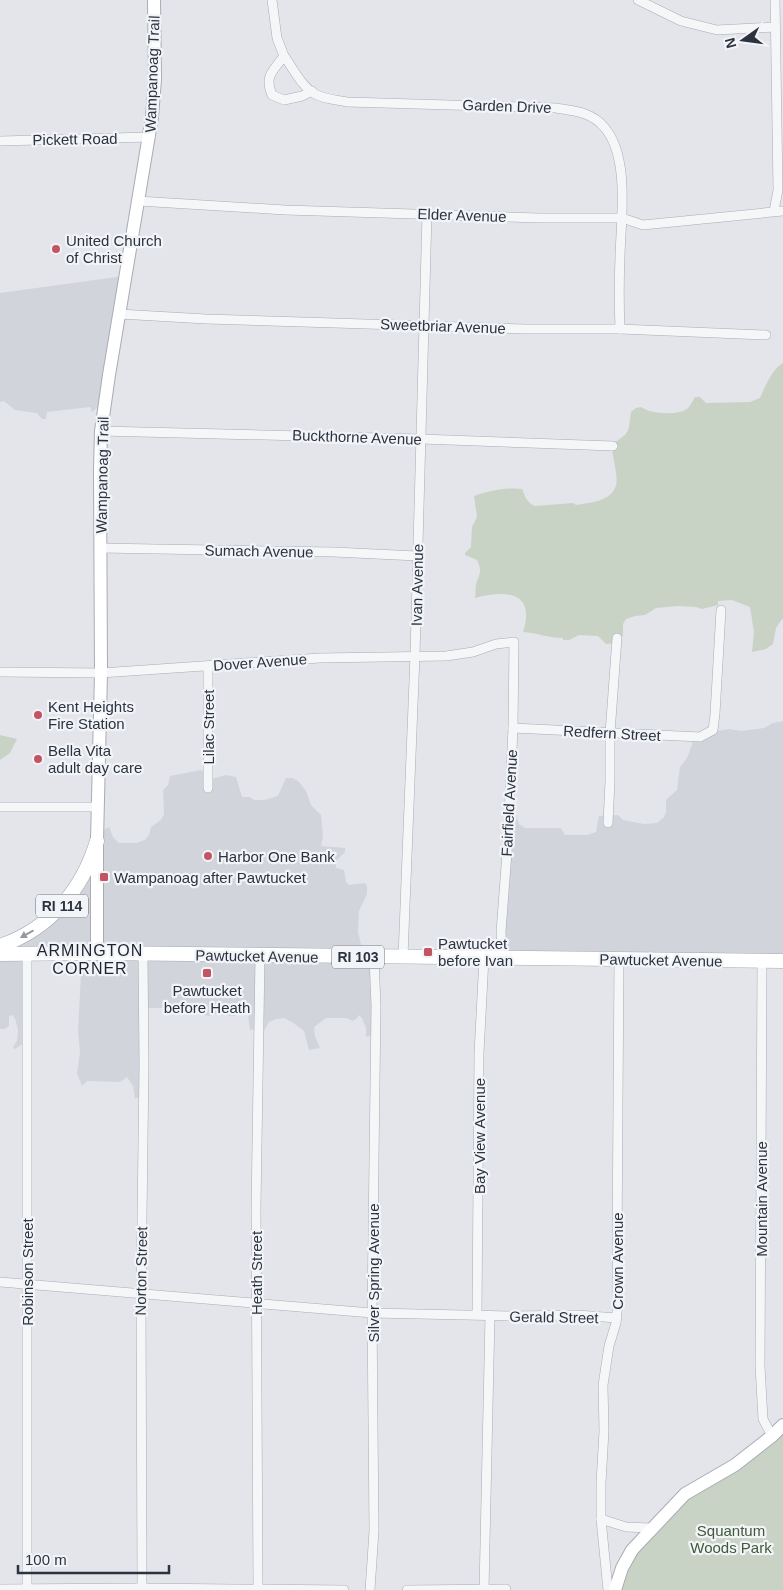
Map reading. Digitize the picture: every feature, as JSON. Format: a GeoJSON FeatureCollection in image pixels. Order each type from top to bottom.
{"type":"FeatureCollection","features":[{"type":"Feature","properties":{"kind":"main road","name":"Wampanoag Trail"},"geometry":{"type":"LineString","coordinates":[[97,954],[97,841],[101,673],[101,431],[104,402],[150,137],[154,84],[154,0]]}},
{"type":"Feature","properties":{"kind":"main road","name":"RI 114"},"geometry":{"type":"LineString","coordinates":[[0,946],[23,936],[51,917],[78,884],[92,857],[97,841]]}},
{"type":"Feature","properties":{"kind":"main road","name":"Pawtucket Avenue"},"geometry":{"type":"LineString","coordinates":[[0,954],[783,961]]}},
{"type":"Feature","properties":{"kind":"main road"},"geometry":{"type":"LineString","coordinates":[[614,1590],[622,1568],[632,1550],[685,1494],[735,1465],[783,1425]]}},
{"type":"Feature","properties":{"kind":"street","name":"Garden Drive"},"geometry":{"type":"LineString","coordinates":[[272,0],[277,38],[284,56],[302,82],[315,94],[347,102],[556,108],[587,114],[604,126],[614,142],[620,164],[622,218],[620,329]]}},
{"type":"Feature","properties":{"kind":"street"},"geometry":{"type":"LineString","coordinates":[[638,0],[681,21],[717,30],[775,27]]}},
{"type":"Feature","properties":{"kind":"street"},"geometry":{"type":"LineString","coordinates":[[776,0],[779,211]]}},
{"type":"Feature","properties":{"kind":"street"},"geometry":{"type":"LineString","coordinates":[[284,56],[269,76],[268,86],[272,95],[284,100],[302,96],[312,90]]}},
{"type":"Feature","properties":{"kind":"street","name":"Pickett Road"},"geometry":{"type":"LineString","coordinates":[[0,141],[150,137]]}},
{"type":"Feature","properties":{"kind":"street","name":"Elder Avenue"},"geometry":{"type":"LineString","coordinates":[[138,201],[284,210],[539,218],[622,218],[643,226],[779,211]]}},
{"type":"Feature","properties":{"kind":"street","name":"Ivan Avenue"},"geometry":{"type":"LineString","coordinates":[[403,957],[415,656],[427,214]]}},
{"type":"Feature","properties":{"kind":"street","name":"Sweetbriar Avenue"},"geometry":{"type":"LineString","coordinates":[[119,314],[206,319],[525,329],[620,329],[766,335]]}},
{"type":"Feature","properties":{"kind":"street","name":"Buckthorne Avenue"},"geometry":{"type":"LineString","coordinates":[[101,431],[422,438],[613,446]]}},
{"type":"Feature","properties":{"kind":"street","name":"Sumach Avenue"},"geometry":{"type":"LineString","coordinates":[[100,548],[324,552],[417,556]]}},
{"type":"Feature","properties":{"kind":"street","name":"Redfern Street"},"geometry":{"type":"LineString","coordinates":[[513,728],[700,738],[709,733],[713,730],[715,714],[721,610]]}},
{"type":"Feature","properties":{"kind":"street"},"geometry":{"type":"LineString","coordinates":[[608,823],[610,733],[618,638]]}},
{"type":"Feature","properties":{"kind":"street","name":"Dover Avenue"},"geometry":{"type":"LineString","coordinates":[[0,672],[101,673],[320,658],[459,654],[473,652],[496,644],[514,642],[514,646]]}},
{"type":"Feature","properties":{"kind":"street","name":"Fairfield Avenue"},"geometry":{"type":"LineString","coordinates":[[502,959],[501,932],[508,839],[513,728],[514,646]]}},
{"type":"Feature","properties":{"kind":"street","name":"Lilac Street"},"geometry":{"type":"LineString","coordinates":[[208,666],[208,788]]}},
{"type":"Feature","properties":{"kind":"street"},"geometry":{"type":"LineString","coordinates":[[0,807],[98,806]]}},
{"type":"Feature","properties":{"kind":"street","name":"Norton Street"},"geometry":{"type":"LineString","coordinates":[[142,1588],[140,1295],[144,1071],[143,954]]}},
{"type":"Feature","properties":{"kind":"street","name":"Robinson Street"},"geometry":{"type":"LineString","coordinates":[[27,955],[27,1589]]}},
{"type":"Feature","properties":{"kind":"street","name":"Heath Street"},"geometry":{"type":"LineString","coordinates":[[258,1589],[256,1302],[260,956]]}},
{"type":"Feature","properties":{"kind":"street","name":"Silver Spring Avenue"},"geometry":{"type":"LineString","coordinates":[[370,1590],[374,1531],[372,1313],[376,1006],[374,957]]}},
{"type":"Feature","properties":{"kind":"street","name":"Bay View Avenue"},"geometry":{"type":"LineString","coordinates":[[477,1314],[479,1053],[484,958]]}},
{"type":"Feature","properties":{"kind":"street","name":"Crown Avenue"},"geometry":{"type":"LineString","coordinates":[[608,1590],[601,1519],[604,1431],[603,1385],[609,1346],[617,1318],[619,959]]}},
{"type":"Feature","properties":{"kind":"street","name":"Mountain Avenue"},"geometry":{"type":"LineString","coordinates":[[762,961],[760,1366],[763,1419],[772,1436]]}},
{"type":"Feature","properties":{"kind":"street"},"geometry":{"type":"LineString","coordinates":[[0,1282],[140,1295],[256,1302],[310,1309],[372,1313],[477,1314]]}},
{"type":"Feature","properties":{"kind":"street","name":"Gerald Street"},"geometry":{"type":"LineString","coordinates":[[477,1314],[577,1315],[617,1318]]}},
{"type":"Feature","properties":{"kind":"street"},"geometry":{"type":"LineString","coordinates":[[484,1589],[490,1315]]}},
{"type":"Feature","properties":{"kind":"street"},"geometry":{"type":"LineString","coordinates":[[601,1519],[626,1526],[651,1528]]}},
{"type":"Feature","properties":{"kind":"street"},"geometry":{"type":"LineString","coordinates":[[0,1589],[344,1590]]}},
{"type":"Feature","properties":{"kind":"street"},"geometry":{"type":"LineString","coordinates":[[407,1590],[506,1589]]}},
{"type":"Feature","properties":{"kind":"shaded area"},"geometry":{"type":"Polygon","coordinates":[[[124,276],[105,384],[100,388],[98,407],[92,412],[90,407],[47,412],[46,419],[42,419],[37,413],[15,410],[4,401],[0,402],[0,293],[124,276]]]}},
{"type":"Feature","properties":{"kind":"shaded area"},"geometry":{"type":"Polygon","coordinates":[[[783,721],[783,962],[500,952],[508,815],[515,813],[519,824],[525,828],[561,828],[565,835],[587,835],[596,832],[599,816],[618,815],[623,820],[644,824],[657,823],[664,817],[666,812],[666,800],[677,790],[680,767],[687,758],[693,739],[711,732],[729,729],[741,731],[764,728],[773,723],[783,721]]]}},
{"type":"Feature","properties":{"kind":"shaded area"},"geometry":{"type":"Polygon","coordinates":[[[201,770],[207,774],[208,780],[226,775],[236,777],[242,797],[250,797],[254,800],[264,800],[278,796],[286,778],[293,778],[306,791],[311,805],[321,815],[323,836],[321,846],[345,848],[345,852],[336,861],[336,868],[344,870],[346,882],[349,885],[365,883],[367,886],[367,894],[359,911],[358,932],[362,949],[373,958],[375,1034],[366,1037],[366,1028],[359,1015],[353,1021],[346,1018],[326,1018],[314,1027],[315,1036],[320,1048],[309,1050],[304,1031],[284,1018],[269,1022],[264,1031],[259,1028],[250,1030],[248,1015],[244,1008],[241,1007],[237,1015],[233,1016],[218,1014],[208,1016],[184,1008],[143,1008],[143,1095],[135,1099],[133,1086],[127,1077],[120,1082],[87,1081],[82,1086],[77,1073],[80,1052],[78,1031],[82,955],[27,956],[27,1041],[15,1049],[13,1047],[17,1041],[18,1030],[15,1018],[12,1015],[9,1016],[9,1026],[5,1029],[0,1029],[0,948],[55,916],[99,832],[109,827],[113,837],[119,843],[136,843],[145,840],[149,835],[151,827],[161,820],[164,814],[163,790],[168,785],[170,776],[201,770]]]}},
{"type":"Feature","properties":{"kind":"green space"},"geometry":{"type":"Polygon","coordinates":[[[783,363],[783,619],[776,628],[773,644],[766,649],[752,652],[754,632],[750,607],[732,600],[718,601],[718,605],[702,609],[678,606],[656,608],[645,615],[626,619],[623,624],[623,636],[616,643],[606,644],[598,636],[579,635],[569,640],[563,640],[563,638],[523,632],[526,618],[522,601],[507,594],[486,595],[475,598],[480,568],[477,560],[465,555],[471,547],[472,527],[477,517],[474,496],[498,490],[522,489],[528,501],[535,506],[573,503],[576,505],[599,501],[611,494],[615,489],[617,482],[612,445],[627,432],[631,412],[636,408],[641,407],[657,413],[684,411],[695,397],[700,397],[706,403],[750,402],[760,398],[772,374],[783,363]]]}},
{"type":"Feature","properties":{"kind":"green space"},"geometry":{"type":"Polygon","coordinates":[[[0,735],[17,739],[10,753],[0,760],[0,735]]]}},
{"type":"Feature","properties":{"kind":"green space","name":"Squantum Woods Park"},"geometry":{"type":"Polygon","coordinates":[[[783,1425],[783,1590],[614,1590],[656,1518],[783,1425]]]}},
{"type":"Feature","properties":{"kind":"place","name":"United Church of Christ"},"geometry":{"type":"Point","coordinates":[56,249]}},
{"type":"Feature","properties":{"kind":"place","name":"Kent Heights Fire Station"},"geometry":{"type":"Point","coordinates":[38,715]}},
{"type":"Feature","properties":{"kind":"place","name":"Bella Vita adult day care"},"geometry":{"type":"Point","coordinates":[38,759]}},
{"type":"Feature","properties":{"kind":"place","name":"Harbor One Bank"},"geometry":{"type":"Point","coordinates":[208,856]}},
{"type":"Feature","properties":{"kind":"place","name":"Wampanoag after Pawtucket"},"geometry":{"type":"Point","coordinates":[104,877]}},
{"type":"Feature","properties":{"kind":"place","name":"Pawtucket before Ivan"},"geometry":{"type":"Point","coordinates":[428,952]}},
{"type":"Feature","properties":{"kind":"place","name":"Pawtucket before Heath"},"geometry":{"type":"Point","coordinates":[207,973]}},
{"type":"Feature","properties":{"kind":"district","name":"ARMINGTON CORNER"},"geometry":{"type":"Point","coordinates":[90,959]}}]}
